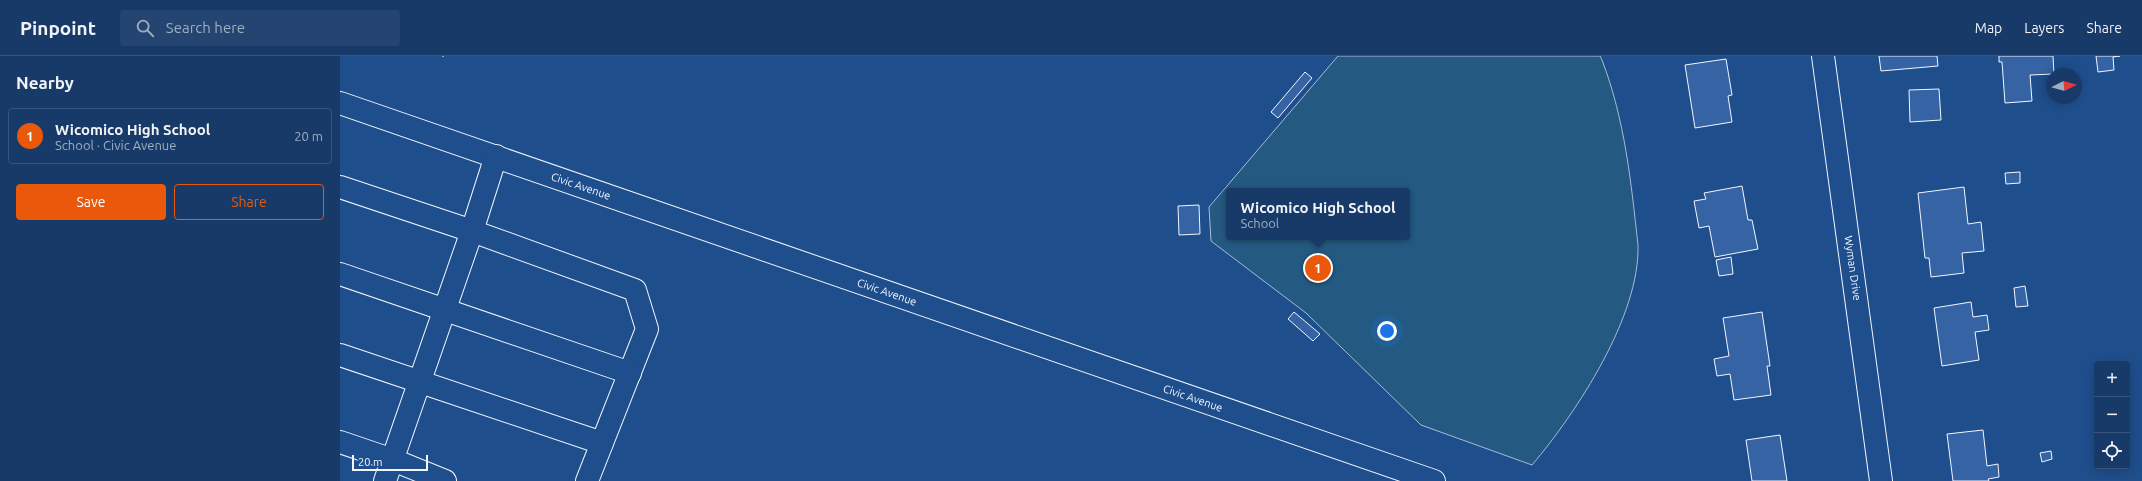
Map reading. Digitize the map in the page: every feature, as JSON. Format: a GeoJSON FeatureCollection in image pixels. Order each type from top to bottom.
{"type":"FeatureCollection","features":[{"type":"Feature","properties":{"kind":"street","name":"Wyman Drive"},"geometry":{"type":"LineString","coordinates":[[1823,56],[1881,481]]}},
{"type":"Feature","properties":{"kind":"street"},"geometry":{"type":"LineString","coordinates":[[340,92],[345,107]]}},
{"type":"Feature","properties":{"kind":"street","name":"Civic Avenue"},"geometry":{"type":"LineString","coordinates":[[345,107],[496,156],[1434,481]]}},
{"type":"Feature","properties":{"kind":"street"},"geometry":{"type":"LineString","coordinates":[[385,481],[472,231],[496,156]]}},
{"type":"Feature","properties":{"kind":"street"},"geometry":{"type":"LineString","coordinates":[[340,186],[472,231],[635,290],[647,329],[587,481]]}},
{"type":"Feature","properties":{"kind":"street"},"geometry":{"type":"LineString","coordinates":[[340,274],[630,373]]}},
{"type":"Feature","properties":{"kind":"street"},"geometry":{"type":"LineString","coordinates":[[340,355],[602,443]]}},
{"type":"Feature","properties":{"kind":"street"},"geometry":{"type":"LineString","coordinates":[[340,442],[393,460],[445,481]]}},
{"type":"Feature","properties":{"kind":"shaded area"},"geometry":{"type":"Polygon","coordinates":[[[1338,56],[1600,56],[1602,60],[1616,105],[1626,151],[1638,245],[1636,273],[1629,302],[1603,362],[1568,418],[1532,465],[1421,425],[1306,313],[1211,241],[1209,207],[1338,56]]]}},
{"type":"Feature","properties":{"kind":"building"},"geometry":{"type":"Polygon","coordinates":[[[1879,56],[1937,56],[1938,66],[1881,71],[1879,56]]]}},
{"type":"Feature","properties":{"kind":"building"},"geometry":{"type":"Polygon","coordinates":[[[1999,56],[2053,56],[2054,68],[2046,68],[2046,74],[2030,75],[2032,101],[2005,103],[2002,62],[1999,62],[1999,56]]]}},
{"type":"Feature","properties":{"kind":"building"},"geometry":{"type":"Polygon","coordinates":[[[2096,56],[2120,56],[2113,57],[2114,70],[2098,72],[2096,56]]]}},
{"type":"Feature","properties":{"kind":"building"},"geometry":{"type":"Polygon","coordinates":[[[1726,59],[1732,95],[1728,96],[1732,122],[1695,128],[1685,65],[1726,59]]]}},
{"type":"Feature","properties":{"kind":"building"},"geometry":{"type":"Polygon","coordinates":[[[1305,72],[1312,78],[1278,118],[1271,112],[1305,72]]]}},
{"type":"Feature","properties":{"kind":"building"},"geometry":{"type":"Polygon","coordinates":[[[1939,89],[1941,120],[1910,122],[1909,90],[1939,89]]]}},
{"type":"Feature","properties":{"kind":"building"},"geometry":{"type":"Polygon","coordinates":[[[2020,172],[2020,183],[2006,184],[2005,173],[2020,172]]]}},
{"type":"Feature","properties":{"kind":"building"},"geometry":{"type":"Polygon","coordinates":[[[1742,186],[1748,220],[1752,220],[1758,249],[1715,257],[1709,226],[1699,228],[1694,201],[1706,199],[1704,193],[1742,186]]]}},
{"type":"Feature","properties":{"kind":"building"},"geometry":{"type":"Polygon","coordinates":[[[1964,187],[1968,224],[1981,222],[1984,251],[1962,253],[1964,273],[1931,277],[1929,258],[1925,258],[1918,193],[1964,187]]]}},
{"type":"Feature","properties":{"kind":"building"},"geometry":{"type":"Polygon","coordinates":[[[1199,205],[1200,234],[1179,235],[1178,206],[1199,205]]]}},
{"type":"Feature","properties":{"kind":"building"},"geometry":{"type":"Polygon","coordinates":[[[1731,257],[1733,274],[1719,276],[1716,260],[1731,257]]]}},
{"type":"Feature","properties":{"kind":"building"},"geometry":{"type":"Polygon","coordinates":[[[2025,286],[2028,306],[2016,307],[2014,288],[2025,286]]]}},
{"type":"Feature","properties":{"kind":"building"},"geometry":{"type":"Polygon","coordinates":[[[1971,302],[1973,317],[1987,315],[1989,330],[1975,332],[1979,360],[1942,366],[1934,308],[1971,302]]]}},
{"type":"Feature","properties":{"kind":"building"},"geometry":{"type":"Polygon","coordinates":[[[1294,312],[1320,334],[1313,341],[1288,319],[1294,312]]]}},
{"type":"Feature","properties":{"kind":"building"},"geometry":{"type":"Polygon","coordinates":[[[1762,312],[1770,366],[1767,366],[1771,395],[1734,400],[1730,374],[1717,376],[1714,359],[1729,356],[1723,318],[1762,312]]]}},
{"type":"Feature","properties":{"kind":"building"},"geometry":{"type":"Polygon","coordinates":[[[1983,430],[1987,466],[1998,464],[1999,477],[1988,479],[1989,481],[1953,481],[1947,434],[1983,430]]]}},
{"type":"Feature","properties":{"kind":"building"},"geometry":{"type":"Polygon","coordinates":[[[1780,435],[1787,481],[1752,481],[1746,440],[1780,435]]]}},
{"type":"Feature","properties":{"kind":"building"},"geometry":{"type":"Polygon","coordinates":[[[2051,451],[2052,459],[2042,462],[2040,453],[2051,451]]]}},
{"type":"Feature","properties":{"kind":"place","name":"Wicomico High School"},"geometry":{"type":"Point","coordinates":[1318,268]}}]}
